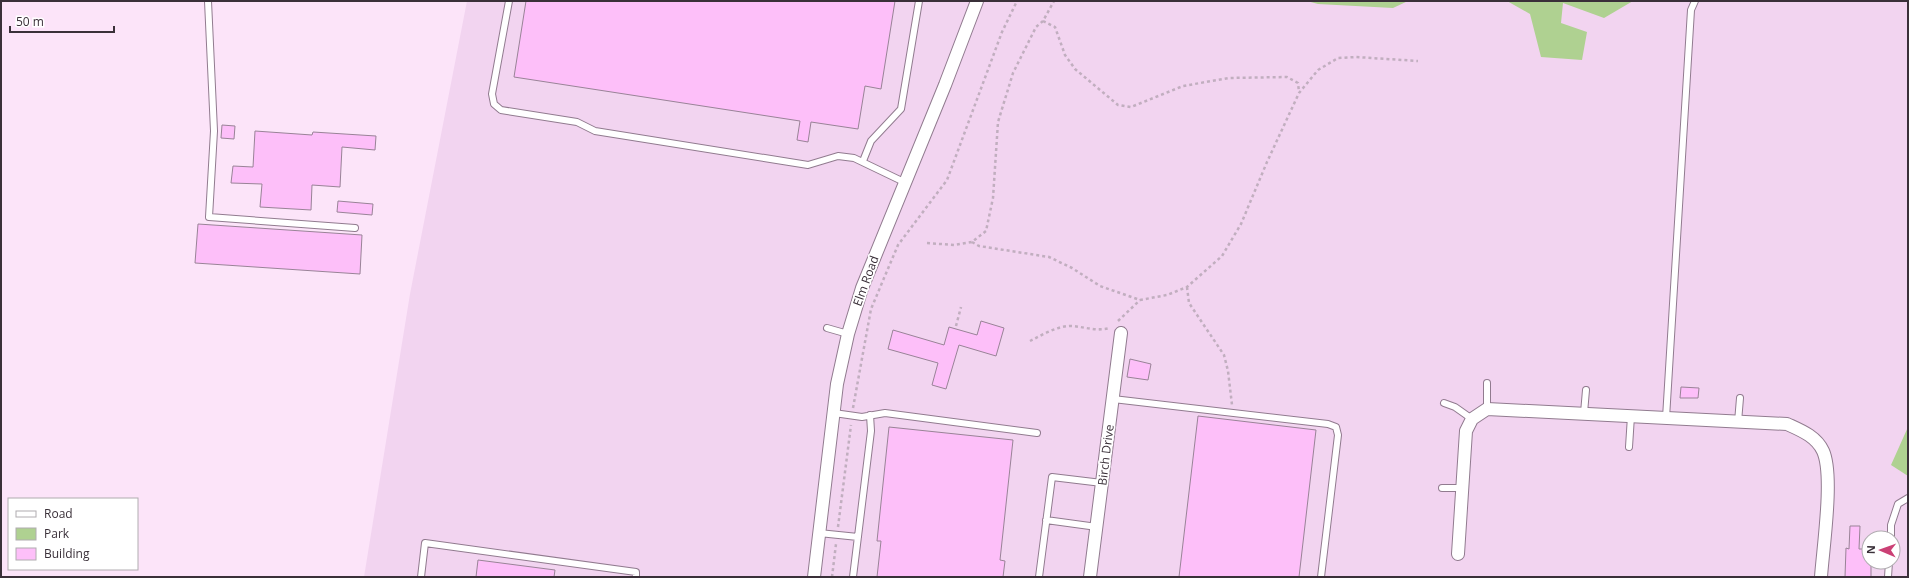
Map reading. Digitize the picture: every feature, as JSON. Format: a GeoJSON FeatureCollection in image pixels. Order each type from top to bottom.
{"type":"FeatureCollection","features":[{"type":"Feature","properties":{"kind":"street","name":"Elm Road"},"geometry":{"type":"LineString","coordinates":[[814,577],[837,384],[848,334],[862,288],[904,182],[945,85],[977,1]]}},
{"type":"Feature","properties":{"kind":"street","name":"Birch Drive"},"geometry":{"type":"LineString","coordinates":[[1090,577],[1121,333]]}},
{"type":"Feature","properties":{"kind":"street"},"geometry":{"type":"LineString","coordinates":[[1458,554],[1466,431],[1472,419],[1488,409],[1787,424],[1807,432],[1823,450],[1828,475],[1821,577]]}},
{"type":"Feature","properties":{"kind":"lane"},"geometry":{"type":"LineString","coordinates":[[208,1],[214,131],[209,217],[355,228]]}},
{"type":"Feature","properties":{"kind":"lane"},"geometry":{"type":"LineString","coordinates":[[508,1],[492,94],[494,104],[500,110],[577,122],[595,131],[808,166],[838,156],[854,158],[904,182]]}},
{"type":"Feature","properties":{"kind":"lane"},"geometry":{"type":"LineString","coordinates":[[863,161],[871,142],[901,108],[919,1]]}},
{"type":"Feature","properties":{"kind":"lane"},"geometry":{"type":"LineString","coordinates":[[1666,418],[1685,86],[1691,10],[1696,1]]}},
{"type":"Feature","properties":{"kind":"lane"},"geometry":{"type":"LineString","coordinates":[[827,328],[848,334]]}},
{"type":"Feature","properties":{"kind":"lane"},"geometry":{"type":"LineString","coordinates":[[1488,383],[1488,409]]}},
{"type":"Feature","properties":{"kind":"lane"},"geometry":{"type":"LineString","coordinates":[[1584,413],[1586,390]]}},
{"type":"Feature","properties":{"kind":"lane"},"geometry":{"type":"LineString","coordinates":[[1738,422],[1740,398]]}},
{"type":"Feature","properties":{"kind":"lane"},"geometry":{"type":"LineString","coordinates":[[1113,399],[1328,424],[1336,427],[1338,434],[1321,577]]}},
{"type":"Feature","properties":{"kind":"lane"},"geometry":{"type":"LineString","coordinates":[[1444,403],[1455,407],[1472,419]]}},
{"type":"Feature","properties":{"kind":"lane"},"geometry":{"type":"LineString","coordinates":[[834,413],[862,417],[885,413],[1037,433]]}},
{"type":"Feature","properties":{"kind":"lane"},"geometry":{"type":"LineString","coordinates":[[853,577],[871,431],[870,415]]}},
{"type":"Feature","properties":{"kind":"lane"},"geometry":{"type":"LineString","coordinates":[[1629,447],[1631,416]]}},
{"type":"Feature","properties":{"kind":"lane"},"geometry":{"type":"LineString","coordinates":[[1039,577],[1052,477],[1102,483]]}},
{"type":"Feature","properties":{"kind":"lane"},"geometry":{"type":"LineString","coordinates":[[1442,488],[1462,488]]}},
{"type":"Feature","properties":{"kind":"lane"},"geometry":{"type":"LineString","coordinates":[[1891,530],[1898,504],[1908,498]]}},
{"type":"Feature","properties":{"kind":"lane"},"geometry":{"type":"LineString","coordinates":[[1046,520],[1097,527]]}},
{"type":"Feature","properties":{"kind":"lane"},"geometry":{"type":"LineString","coordinates":[[819,533],[858,537]]}},
{"type":"Feature","properties":{"kind":"lane"},"geometry":{"type":"LineString","coordinates":[[421,577],[425,542],[636,572],[636,577]]}},
{"type":"Feature","properties":{"kind":"path"},"geometry":{"type":"LineString","coordinates":[[832,577],[852,415],[871,309],[898,245],[947,180],[1002,32],[1017,1]]}},
{"type":"Feature","properties":{"kind":"path"},"geometry":{"type":"LineString","coordinates":[[927,242],[954,245],[972,242],[986,231],[993,198],[998,122],[1013,73],[1036,27],[1043,21],[1054,1]]}},
{"type":"Feature","properties":{"kind":"path"},"geometry":{"type":"LineString","coordinates":[[1043,21],[1055,27],[1066,55],[1075,69],[1118,105],[1132,107],[1183,86],[1229,78],[1287,77],[1298,83],[1299,93]]}},
{"type":"Feature","properties":{"kind":"path"},"geometry":{"type":"LineString","coordinates":[[972,242],[979,246],[1049,257],[1072,268],[1100,286],[1140,300],[1167,295],[1187,287],[1222,256],[1241,224],[1267,162],[1299,93],[1318,70],[1338,58],[1356,57],[1418,61]]}},
{"type":"Feature","properties":{"kind":"path"},"geometry":{"type":"LineString","coordinates":[[1187,287],[1189,304],[1224,355],[1228,371],[1232,408]]}},
{"type":"Feature","properties":{"kind":"path"},"geometry":{"type":"LineString","coordinates":[[1030,341],[1048,332],[1068,326],[1098,331],[1109,328],[1140,300]]}},
{"type":"Feature","properties":{"kind":"path"},"geometry":{"type":"LineString","coordinates":[[956,326],[961,307]]}},
{"type":"Feature","properties":{"kind":"shaded area"},"geometry":{"type":"Polygon","coordinates":[[[467,1],[1908,1],[1908,577],[364,577],[410,294],[467,1]]]}},
{"type":"Feature","properties":{"kind":"green space"},"geometry":{"type":"Polygon","coordinates":[[[1307,1],[1408,1],[1393,8],[1318,4],[1307,1]]]}},
{"type":"Feature","properties":{"kind":"green space"},"geometry":{"type":"Polygon","coordinates":[[[1507,1],[1633,1],[1604,18],[1563,3],[1561,23],[1587,32],[1582,60],[1541,57],[1530,14],[1507,1]]]}},
{"type":"Feature","properties":{"kind":"green space"},"geometry":{"type":"Polygon","coordinates":[[[1908,427],[1908,476],[1891,465],[1908,427]]]}},
{"type":"Feature","properties":{"kind":"building"},"geometry":{"type":"Polygon","coordinates":[[[526,1],[895,1],[881,89],[865,86],[858,129],[811,122],[808,142],[797,140],[800,121],[514,77],[526,1]]]}},
{"type":"Feature","properties":{"kind":"building"},"geometry":{"type":"Polygon","coordinates":[[[222,125],[235,126],[234,139],[221,138],[222,125]]]}},
{"type":"Feature","properties":{"kind":"building"},"geometry":{"type":"Polygon","coordinates":[[[255,131],[312,135],[313,132],[376,136],[375,150],[342,147],[340,187],[312,185],[311,210],[260,207],[262,184],[231,183],[233,166],[253,167],[255,131]]]}},
{"type":"Feature","properties":{"kind":"building"},"geometry":{"type":"Polygon","coordinates":[[[338,201],[373,204],[372,215],[337,212],[338,201]]]}},
{"type":"Feature","properties":{"kind":"building"},"geometry":{"type":"Polygon","coordinates":[[[198,224],[362,235],[360,274],[195,263],[198,224]]]}},
{"type":"Feature","properties":{"kind":"building"},"geometry":{"type":"Polygon","coordinates":[[[981,321],[1004,328],[996,356],[959,345],[946,389],[932,385],[938,363],[888,349],[893,330],[944,345],[949,327],[977,335],[981,321]]]}},
{"type":"Feature","properties":{"kind":"building"},"geometry":{"type":"Polygon","coordinates":[[[1130,359],[1151,364],[1148,380],[1127,377],[1130,359]]]}},
{"type":"Feature","properties":{"kind":"building"},"geometry":{"type":"Polygon","coordinates":[[[1681,387],[1699,388],[1698,398],[1680,398],[1681,387]]]}},
{"type":"Feature","properties":{"kind":"building"},"geometry":{"type":"Polygon","coordinates":[[[1198,416],[1316,430],[1299,577],[1179,577],[1198,416]]]}},
{"type":"Feature","properties":{"kind":"building"},"geometry":{"type":"Polygon","coordinates":[[[889,427],[1013,440],[1000,560],[1005,561],[1003,577],[877,577],[881,541],[877,541],[889,427]]]}},
{"type":"Feature","properties":{"kind":"building"},"geometry":{"type":"Polygon","coordinates":[[[1850,526],[1860,526],[1859,549],[1861,549],[1861,570],[1871,570],[1871,577],[1845,577],[1846,548],[1849,549],[1850,526]]]}},
{"type":"Feature","properties":{"kind":"building"},"geometry":{"type":"Polygon","coordinates":[[[478,560],[555,570],[554,577],[476,577],[478,560]]]}}]}
